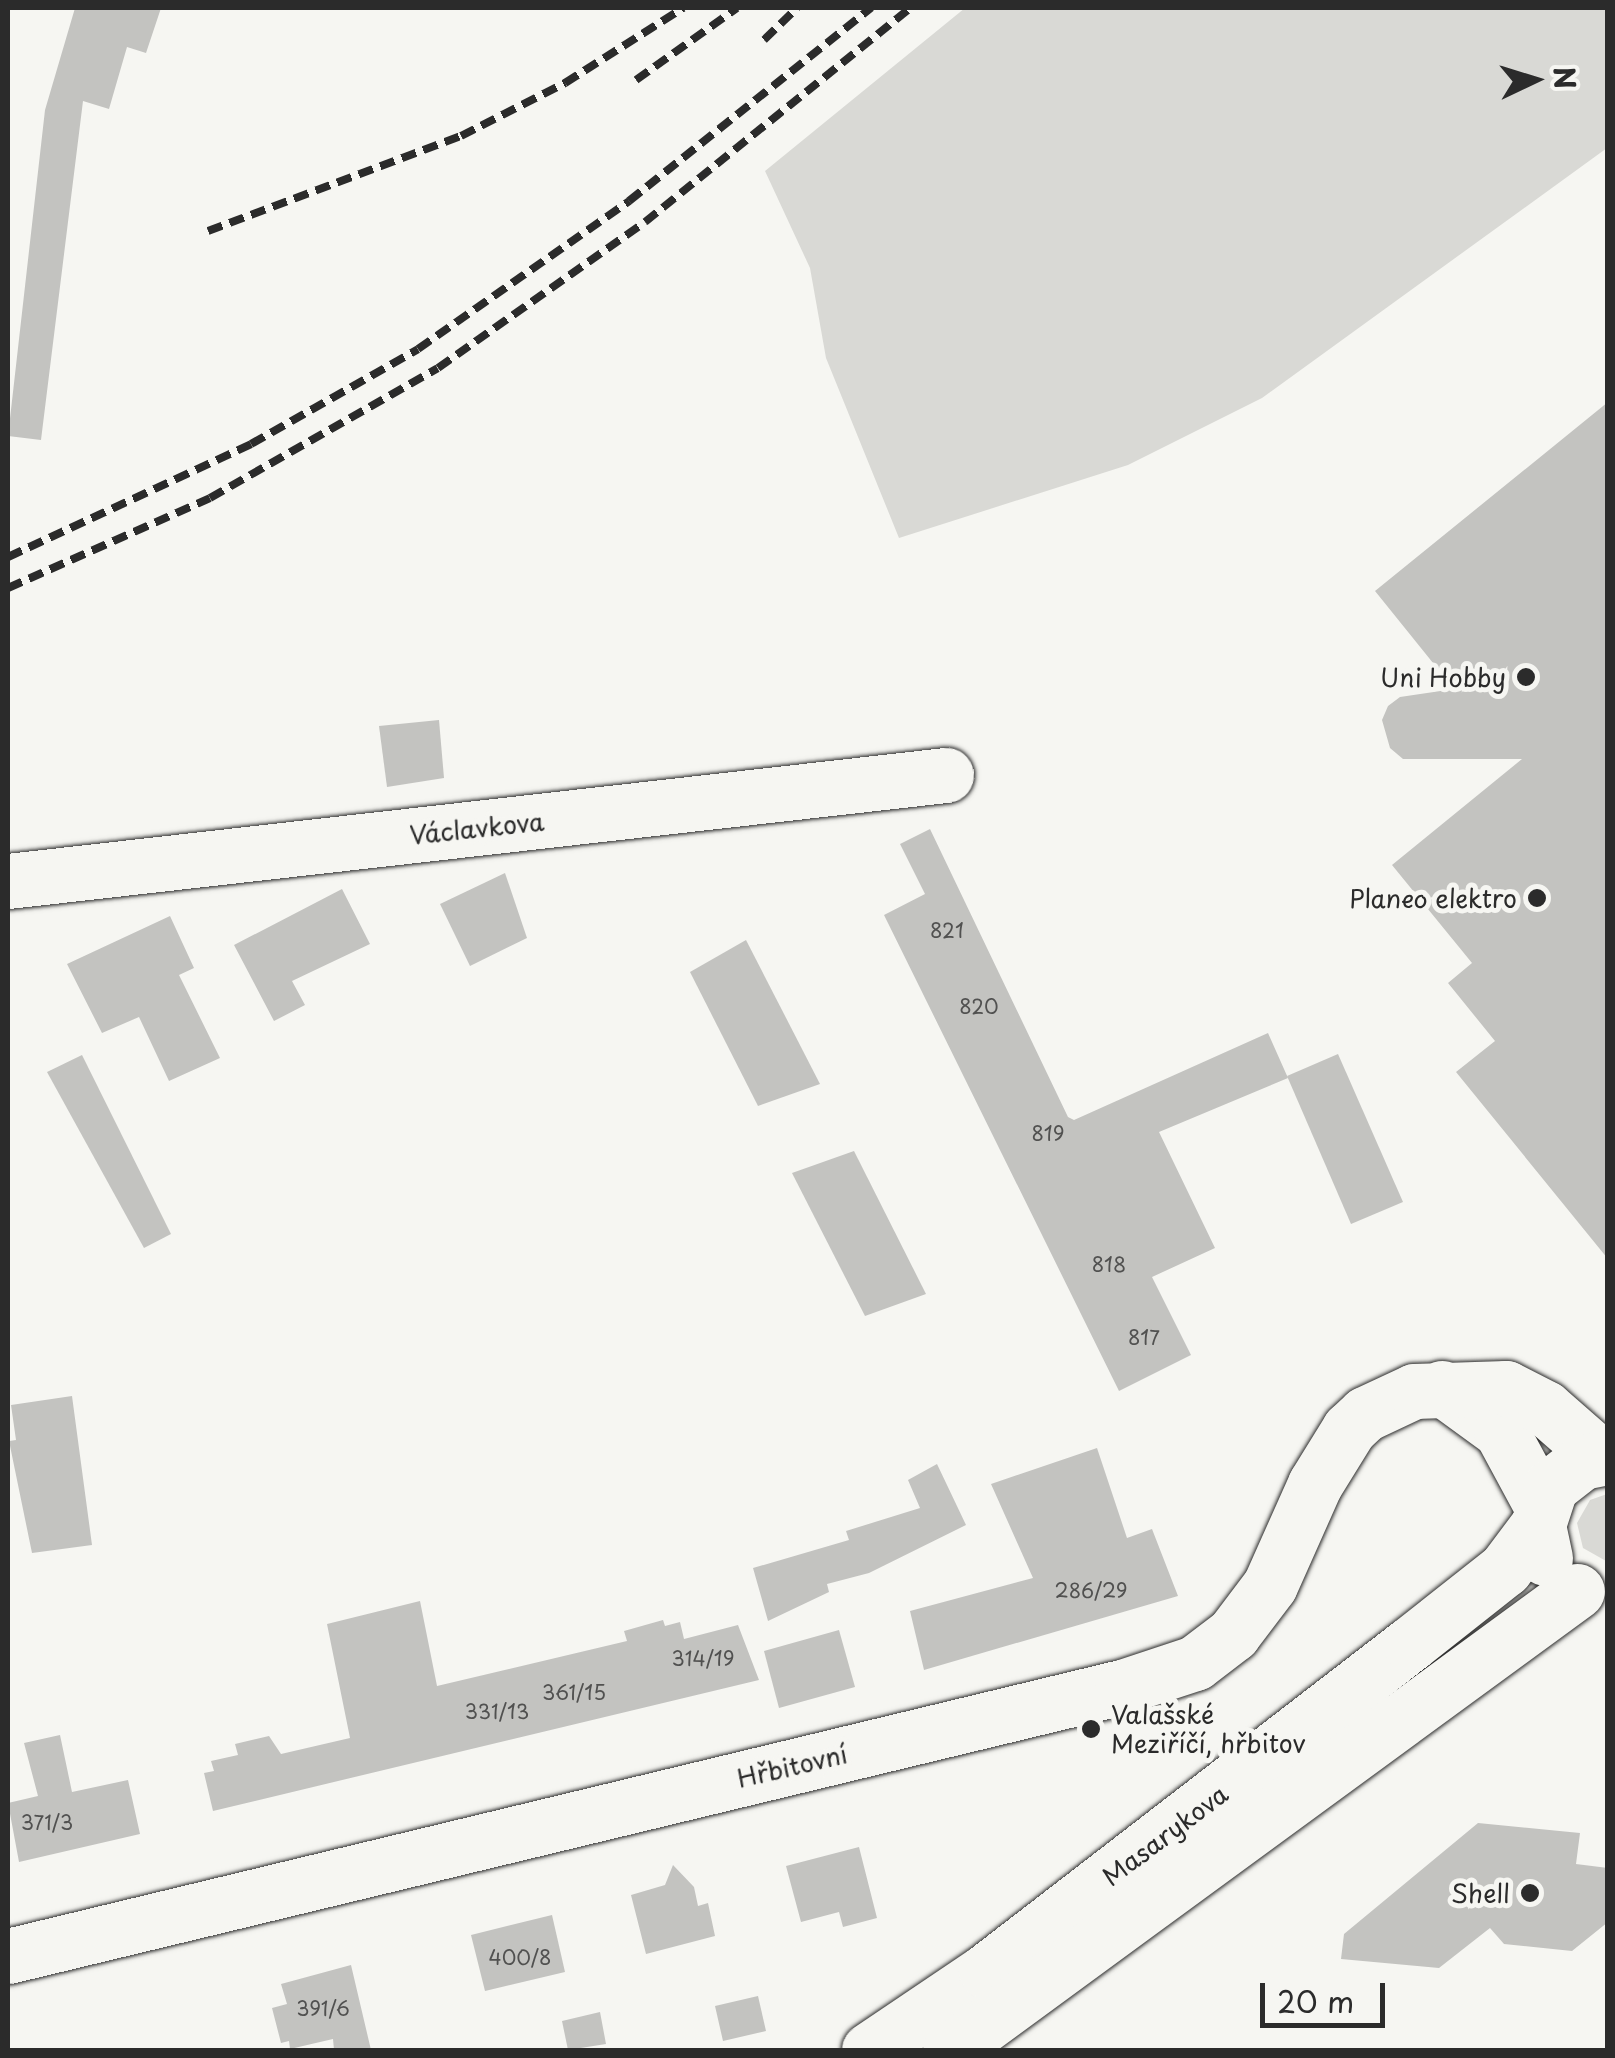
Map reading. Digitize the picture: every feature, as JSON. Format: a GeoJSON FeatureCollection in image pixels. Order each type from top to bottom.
{"type":"FeatureCollection","features":[{"type":"Feature","properties":{"kind":"street","name":"Václavkova"},"geometry":{"type":"LineString","coordinates":[[8,881],[946,775]]}},
{"type":"Feature","properties":{"kind":"street","name":"Hřbitovní"},"geometry":{"type":"LineString","coordinates":[[8,1956],[1122,1687],[1194,1664],[1232,1634],[1270,1586],[1315,1484],[1349,1429],[1390,1400],[1442,1388],[1488,1385],[1526,1395],[1604,1457]]}},
{"type":"Feature","properties":{"kind":"street"},"geometry":{"type":"LineString","coordinates":[[1442,1388],[1501,1432],[1539,1515],[1548,1564],[1592,1595]]}},
{"type":"Feature","properties":{"kind":"street","name":"Masarykova"},"geometry":{"type":"LineString","coordinates":[[869,2050],[986,1972],[1505,1570],[1564,1472],[1604,1457]]}},
{"type":"Feature","properties":{"kind":"street","name":"Masarykova"},"geometry":{"type":"LineString","coordinates":[[950,2050],[1592,1595]]}},
{"type":"Feature","properties":{"kind":"shaded area"},"geometry":{"type":"Polygon","coordinates":[[[965,8],[1607,8],[1607,148],[1262,398],[1128,465],[899,538],[826,358],[810,268],[765,171],[965,8]]]}},
{"type":"Feature","properties":{"kind":"shaded area"},"geometry":{"type":"Polygon","coordinates":[[[1607,1494],[1606,1561],[1583,1548],[1577,1523],[1590,1500],[1607,1494]]]}},
{"type":"Feature","properties":{"kind":"building"},"geometry":{"type":"Polygon","coordinates":[[[75,8],[161,8],[146,53],[127,47],[109,109],[83,101],[41,440],[8,436],[45,110],[75,8]]]}},
{"type":"Feature","properties":{"kind":"building"},"geometry":{"type":"Polygon","coordinates":[[[1608,402],[1608,1259],[1456,1072],[1495,1041],[1448,983],[1472,963],[1392,865],[1522,759],[1403,759],[1390,748],[1382,720],[1388,706],[1400,697],[1454,689],[1375,591],[1608,402]]]}},
{"type":"Feature","properties":{"kind":"building"},"geometry":{"type":"Polygon","coordinates":[[[439,720],[444,778],[387,787],[379,726],[439,720]]]}},
{"type":"Feature","properties":{"kind":"building"},"geometry":{"type":"Polygon","coordinates":[[[930,829],[1068,1117],[1074,1120],[1268,1033],[1288,1078],[1159,1132],[1215,1248],[1152,1277],[1191,1355],[1119,1391],[884,915],[925,894],[900,844],[930,829]]]}},
{"type":"Feature","properties":{"kind":"building"},"geometry":{"type":"Polygon","coordinates":[[[505,873],[527,938],[470,966],[440,904],[505,873]]]}},
{"type":"Feature","properties":{"kind":"building"},"geometry":{"type":"Polygon","coordinates":[[[342,889],[370,944],[292,981],[305,1005],[274,1021],[234,945],[342,889]]]}},
{"type":"Feature","properties":{"kind":"building"},"geometry":{"type":"Polygon","coordinates":[[[170,916],[194,968],[179,975],[220,1058],[169,1081],[139,1017],[102,1033],[67,964],[170,916]]]}},
{"type":"Feature","properties":{"kind":"building"},"geometry":{"type":"Polygon","coordinates":[[[746,940],[820,1084],[758,1106],[690,972],[746,940]]]}},
{"type":"Feature","properties":{"kind":"building"},"geometry":{"type":"Polygon","coordinates":[[[1338,1054],[1403,1202],[1351,1224],[1287,1076],[1338,1054]]]}},
{"type":"Feature","properties":{"kind":"building"},"geometry":{"type":"Polygon","coordinates":[[[82,1055],[171,1234],[144,1248],[47,1072],[82,1055]]]}},
{"type":"Feature","properties":{"kind":"building"},"geometry":{"type":"Polygon","coordinates":[[[854,1151],[926,1294],[865,1316],[792,1173],[854,1151]]]}},
{"type":"Feature","properties":{"kind":"building"},"geometry":{"type":"Polygon","coordinates":[[[72,1396],[92,1545],[32,1553],[9,1441],[16,1440],[11,1405],[72,1396]]]}},
{"type":"Feature","properties":{"kind":"building"},"geometry":{"type":"Polygon","coordinates":[[[1097,1448],[1127,1538],[1152,1529],[1178,1596],[924,1670],[910,1611],[1033,1578],[991,1484],[1097,1448]]]}},
{"type":"Feature","properties":{"kind":"building"},"geometry":{"type":"Polygon","coordinates":[[[937,1464],[966,1525],[869,1573],[827,1584],[829,1592],[768,1621],[753,1568],[849,1540],[846,1531],[920,1508],[908,1480],[937,1464]]]}},
{"type":"Feature","properties":{"kind":"building"},"geometry":{"type":"Polygon","coordinates":[[[420,1601],[437,1686],[627,1641],[624,1631],[663,1620],[665,1626],[680,1622],[684,1639],[738,1625],[759,1680],[213,1811],[204,1773],[214,1771],[211,1761],[238,1755],[235,1744],[269,1736],[281,1754],[350,1738],[327,1624],[420,1601]]]}},
{"type":"Feature","properties":{"kind":"building"},"geometry":{"type":"Polygon","coordinates":[[[839,1630],[855,1687],[779,1708],[764,1651],[839,1630]]]}},
{"type":"Feature","properties":{"kind":"building"},"geometry":{"type":"Polygon","coordinates":[[[60,1735],[72,1792],[128,1780],[140,1834],[19,1862],[8,1803],[38,1796],[24,1743],[60,1735]]]}},
{"type":"Feature","properties":{"kind":"building"},"geometry":{"type":"Polygon","coordinates":[[[1478,1823],[1580,1833],[1576,1864],[1608,1868],[1608,1922],[1572,1951],[1504,1944],[1490,1928],[1439,1968],[1341,1959],[1344,1934],[1478,1823]]]}},
{"type":"Feature","properties":{"kind":"building"},"geometry":{"type":"Polygon","coordinates":[[[859,1847],[877,1918],[843,1927],[839,1912],[801,1922],[786,1866],[859,1847]]]}},
{"type":"Feature","properties":{"kind":"building"},"geometry":{"type":"Polygon","coordinates":[[[673,1865],[694,1887],[698,1906],[708,1903],[715,1936],[646,1954],[631,1895],[665,1885],[673,1865]]]}},
{"type":"Feature","properties":{"kind":"building"},"geometry":{"type":"Polygon","coordinates":[[[552,1915],[565,1972],[485,1991],[471,1935],[552,1915]]]}},
{"type":"Feature","properties":{"kind":"building"},"geometry":{"type":"Polygon","coordinates":[[[351,1965],[371,2050],[334,2050],[333,2039],[290,2049],[289,2041],[281,2043],[272,2008],[287,2004],[281,1984],[351,1965]]]}},
{"type":"Feature","properties":{"kind":"building"},"geometry":{"type":"Polygon","coordinates":[[[758,1996],[766,2031],[723,2041],[715,2006],[758,1996]]]}},
{"type":"Feature","properties":{"kind":"building"},"geometry":{"type":"Polygon","coordinates":[[[600,2012],[606,2044],[568,2050],[562,2021],[600,2012]]]}},
{"type":"Feature","properties":{"kind":"railway"},"geometry":{"type":"LineString","coordinates":[[208,231],[461,136],[565,83],[683,8]]}},
{"type":"Feature","properties":{"kind":"railway"},"geometry":{"type":"LineString","coordinates":[[636,80],[737,8]]}},
{"type":"Feature","properties":{"kind":"railway"},"geometry":{"type":"LineString","coordinates":[[764,40],[797,8]]}},
{"type":"Feature","properties":{"kind":"railway"},"geometry":{"type":"LineString","coordinates":[[8,557],[251,444],[418,349],[629,201],[871,8]]}},
{"type":"Feature","properties":{"kind":"railway"},"geometry":{"type":"LineString","coordinates":[[8,588],[210,498],[438,368],[645,222],[910,8]]}},
{"type":"Feature","properties":{"kind":"place","name":"Uni Hobby"},"geometry":{"type":"Point","coordinates":[1526,677]}},
{"type":"Feature","properties":{"kind":"place","name":"Planeo elektro"},"geometry":{"type":"Point","coordinates":[1537,898]}},
{"type":"Feature","properties":{"kind":"place","name":"Valašské Meziříčí, hřbitov"},"geometry":{"type":"Point","coordinates":[1091,1729]}},
{"type":"Feature","properties":{"kind":"place","name":"Shell"},"geometry":{"type":"Point","coordinates":[1530,1893]}}]}
